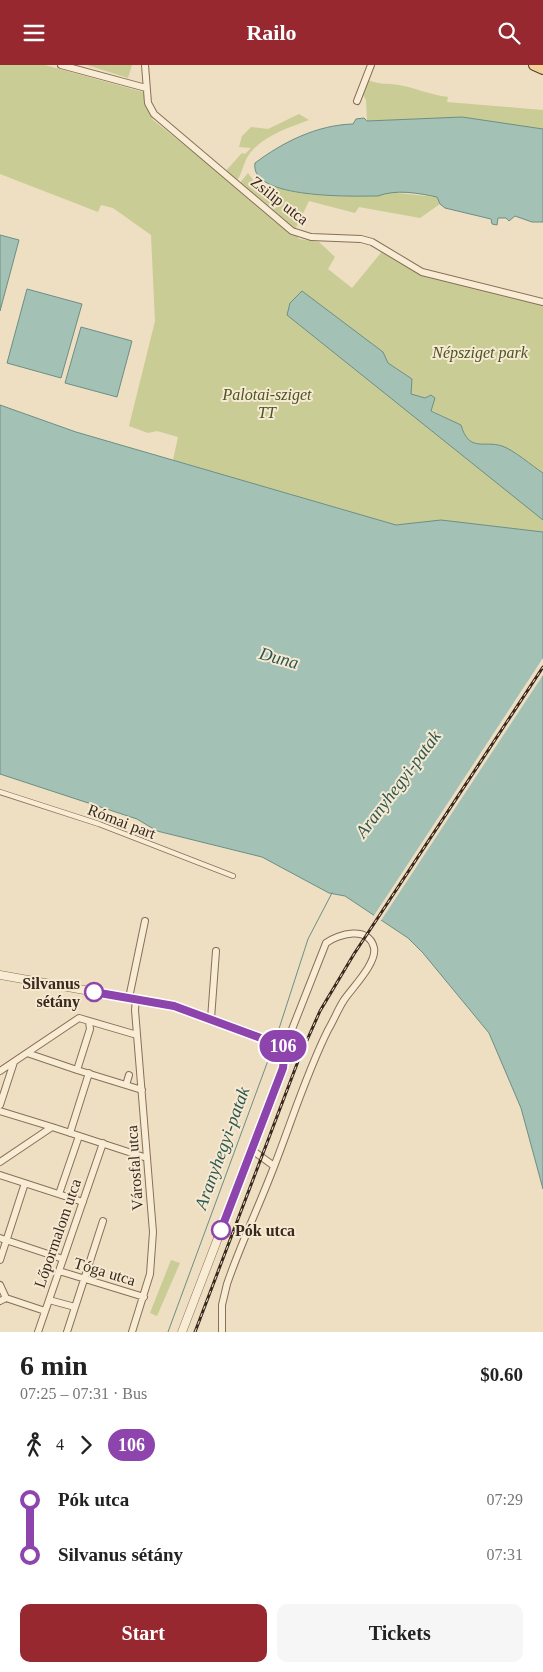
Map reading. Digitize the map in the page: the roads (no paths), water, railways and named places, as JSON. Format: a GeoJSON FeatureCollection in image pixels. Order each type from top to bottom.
{"type":"FeatureCollection","features":[{"type":"Feature","properties":{"kind":"main road"},"geometry":{"type":"LineString","coordinates":[[534,65],[543,69]]}},
{"type":"Feature","properties":{"kind":"street"},"geometry":{"type":"LineString","coordinates":[[61,65],[146,88]]}},
{"type":"Feature","properties":{"kind":"street","name":"Zsilip utca"},"geometry":{"type":"LineString","coordinates":[[145,65],[148,103],[162,123],[292,231],[304,236],[361,239],[372,242],[422,272],[543,302]]}},
{"type":"Feature","properties":{"kind":"street"},"geometry":{"type":"LineString","coordinates":[[357,101],[370,65]]}},
{"type":"Feature","properties":{"kind":"street","name":"Római part"},"geometry":{"type":"LineString","coordinates":[[0,792],[99,824],[233,876]]}},
{"type":"Feature","properties":{"kind":"street","name":"Városfal utca"},"geometry":{"type":"LineString","coordinates":[[132,1332],[150,1274],[152,1232],[142,1090],[132,999],[145,921]]}},
{"type":"Feature","properties":{"kind":"street"},"geometry":{"type":"LineString","coordinates":[[182,1332],[283,1068],[284,1046],[320,953],[326,943],[336,936],[346,934],[362,935],[374,948],[370,964],[344,1001],[325,1037],[227,1284],[222,1305],[222,1332]]}},
{"type":"Feature","properties":{"kind":"street"},"geometry":{"type":"LineString","coordinates":[[210,1019],[216,951]]}},
{"type":"Feature","properties":{"kind":"street"},"geometry":{"type":"LineString","coordinates":[[0,975],[174,1006],[284,1046]]}},
{"type":"Feature","properties":{"kind":"street"},"geometry":{"type":"LineString","coordinates":[[0,1071],[79,1018],[137,1035]]}},
{"type":"Feature","properties":{"kind":"street"},"geometry":{"type":"LineString","coordinates":[[77,1070],[90,1029],[89,1022]]}},
{"type":"Feature","properties":{"kind":"street"},"geometry":{"type":"LineString","coordinates":[[27,1053],[142,1090]]}},
{"type":"Feature","properties":{"kind":"street"},"geometry":{"type":"LineString","coordinates":[[0,1105],[14,1062]]}},
{"type":"Feature","properties":{"kind":"street"},"geometry":{"type":"LineString","coordinates":[[70,1133],[89,1073]]}},
{"type":"Feature","properties":{"kind":"street"},"geometry":{"type":"LineString","coordinates":[[126,1085],[129,1075]]}},
{"type":"Feature","properties":{"kind":"street"},"geometry":{"type":"LineString","coordinates":[[0,1111],[147,1158]]}},
{"type":"Feature","properties":{"kind":"street"},"geometry":{"type":"LineString","coordinates":[[0,1162],[52,1127]]}},
{"type":"Feature","properties":{"kind":"street"},"geometry":{"type":"LineString","coordinates":[[59,1194],[79,1136]]}},
{"type":"Feature","properties":{"kind":"street","name":"Lőpormalom utca"},"geometry":{"type":"LineString","coordinates":[[38,1332],[103,1143]]}},
{"type":"Feature","properties":{"kind":"street"},"geometry":{"type":"LineString","coordinates":[[252,1150],[274,1166]]}},
{"type":"Feature","properties":{"kind":"street"},"geometry":{"type":"LineString","coordinates":[[0,1175],[82,1202]]}},
{"type":"Feature","properties":{"kind":"street"},"geometry":{"type":"LineString","coordinates":[[0,1260],[3,1239],[25,1183]]}},
{"type":"Feature","properties":{"kind":"street"},"geometry":{"type":"LineString","coordinates":[[67,1332],[103,1221]]}},
{"type":"Feature","properties":{"kind":"street","name":"Tóga utca"},"geometry":{"type":"LineString","coordinates":[[3,1239],[63,1259]]}},
{"type":"Feature","properties":{"kind":"street","name":"Tóga utca"},"geometry":{"type":"LineString","coordinates":[[59,1271],[144,1297]]}},
{"type":"Feature","properties":{"kind":"street"},"geometry":{"type":"LineString","coordinates":[[0,1285],[3,1300],[45,1311]]}},
{"type":"Feature","properties":{"kind":"street"},"geometry":{"type":"LineString","coordinates":[[49,1300],[75,1307]]}},
{"type":"Feature","properties":{"kind":"water"},"geometry":{"type":"Polygon","coordinates":[[[462,117],[543,129],[543,222],[532,222],[515,216],[509,221],[506,218],[498,218],[497,225],[492,224],[491,219],[445,208],[440,204],[437,197],[407,192],[378,196],[306,193],[285,190],[269,184],[258,175],[255,163],[277,148],[314,131],[353,124],[356,119],[364,118],[367,121],[462,117]]]}},
{"type":"Feature","properties":{"kind":"water"},"geometry":{"type":"Polygon","coordinates":[[[0,235],[19,240],[0,311],[0,235]]]}},
{"type":"Feature","properties":{"kind":"water"},"geometry":{"type":"Polygon","coordinates":[[[27,289],[82,304],[61,378],[7,363],[27,289]]]}},
{"type":"Feature","properties":{"kind":"water"},"geometry":{"type":"Polygon","coordinates":[[[302,291],[383,352],[388,363],[412,379],[411,394],[425,398],[431,395],[435,398],[431,411],[461,425],[468,439],[478,444],[507,448],[543,473],[543,520],[287,315],[290,303],[302,291]]]}},
{"type":"Feature","properties":{"kind":"water"},"geometry":{"type":"Polygon","coordinates":[[[81,327],[132,341],[117,397],[65,383],[81,327]]]}},
{"type":"Feature","properties":{"kind":"water","name":"Duna"},"geometry":{"type":"Polygon","coordinates":[[[0,405],[76,432],[396,525],[441,520],[543,532],[543,1189],[521,1108],[489,1033],[423,953],[408,938],[345,896],[329,893],[262,857],[157,831],[137,819],[0,774],[0,405]]]}},
{"type":"Feature","properties":{"kind":"waterway","name":"Aranyhegyi-patak"},"geometry":{"type":"LineString","coordinates":[[275,1041],[308,939],[332,893]]}},
{"type":"Feature","properties":{"kind":"waterway","name":"Aranyhegyi-patak"},"geometry":{"type":"LineString","coordinates":[[168,1332],[273,1047]]}},
{"type":"Feature","properties":{"kind":"railway"},"geometry":{"type":"LineString","coordinates":[[195,1332],[300,1056],[320,1011],[354,954],[543,667]]}},
{"type":"Feature","properties":{"kind":"place","name":"Silvanus sétány"},"geometry":{"type":"Point","coordinates":[94,992]}},
{"type":"Feature","properties":{"kind":"place","name":"Pók utca"},"geometry":{"type":"Point","coordinates":[221,1230]}},
{"type":"Feature","properties":{"kind":"park label","name":"Népsziget park"},"geometry":{"type":"Point","coordinates":[480,352]}},
{"type":"Feature","properties":{"kind":"park label","name":"Palotai-sziget TT"},"geometry":{"type":"Point","coordinates":[267,403]}}]}
